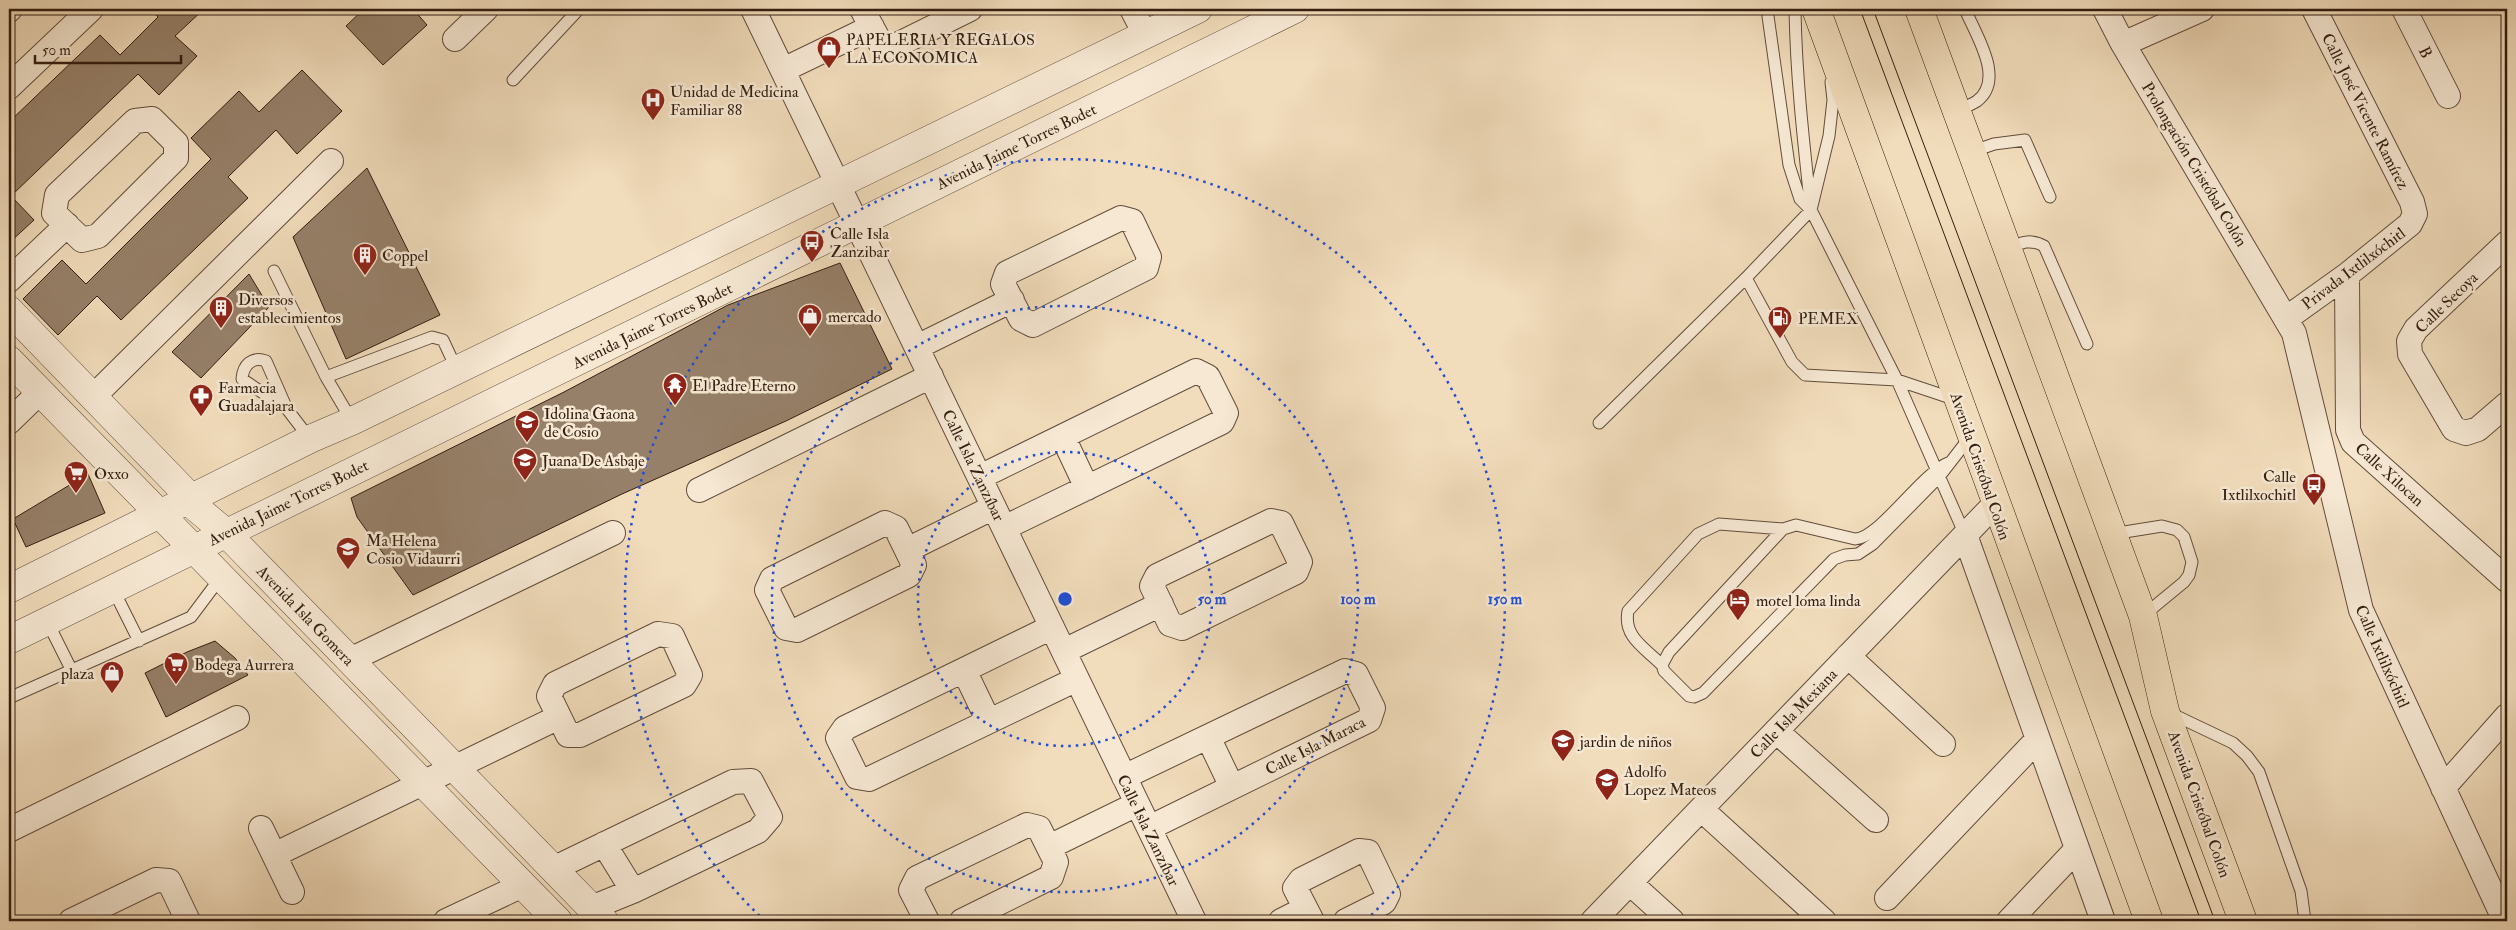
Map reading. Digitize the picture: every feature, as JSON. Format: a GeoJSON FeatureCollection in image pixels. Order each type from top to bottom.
{"type":"FeatureCollection","features":[{"type":"Feature","properties":{"kind":"main road","name":"Avenida Cristóbal Colón"},"geometry":{"type":"LineString","coordinates":[[1816,9],[1958,400],[1994,506],[2149,921]]}},
{"type":"Feature","properties":{"kind":"main road","name":"Avenida Cristóbal Colón"},"geometry":{"type":"LineString","coordinates":[[1919,9],[2142,616],[2165,711],[2243,921]]}},
{"type":"Feature","properties":{"kind":"street"},"geometry":{"type":"LineString","coordinates":[[9,87],[90,9]]}},
{"type":"Feature","properties":{"kind":"street"},"geometry":{"type":"LineString","coordinates":[[456,40],[486,9]]}},
{"type":"Feature","properties":{"kind":"street","name":"Calle Isla Zanzíbar"},"geometry":{"type":"LineString","coordinates":[[754,9],[1194,921]]}},
{"type":"Feature","properties":{"kind":"street"},"geometry":{"type":"LineString","coordinates":[[783,70],[867,18],[882,46],[893,47],[970,9]]}},
{"type":"Feature","properties":{"kind":"street"},"geometry":{"type":"LineString","coordinates":[[1132,9],[1145,34]]}},
{"type":"Feature","properties":{"kind":"street"},"geometry":{"type":"LineString","coordinates":[[9,589],[310,439],[352,422],[1198,9]]}},
{"type":"Feature","properties":{"kind":"street","name":"Avenida Jaime Torres Bodet"},"geometry":{"type":"LineString","coordinates":[[9,640],[47,620],[113,590],[192,548],[1295,9]]}},
{"type":"Feature","properties":{"kind":"street","name":"Prolongación Cristóbal Colón"},"geometry":{"type":"LineString","coordinates":[[2105,9],[2123,44],[2287,318]]}},
{"type":"Feature","properties":{"kind":"street"},"geometry":{"type":"LineString","coordinates":[[2123,44],[2202,9]]}},
{"type":"Feature","properties":{"kind":"street","name":"Calle José Vicente Ramírez"},"geometry":{"type":"LineString","coordinates":[[2314,9],[2412,202],[2415,214]]}},
{"type":"Feature","properties":{"kind":"street","name":"B"},"geometry":{"type":"LineString","coordinates":[[2404,9],[2448,96]]}},
{"type":"Feature","properties":{"kind":"street"},"geometry":{"type":"LineString","coordinates":[[152,120],[176,143],[176,158],[98,236],[82,240],[67,225],[54,213],[57,195],[135,121],[152,120]]}},
{"type":"Feature","properties":{"kind":"street"},"geometry":{"type":"LineString","coordinates":[[93,397],[331,160]]}},
{"type":"Feature","properties":{"kind":"street","name":"Privada Ixtlilxóchitl"},"geometry":{"type":"LineString","coordinates":[[2287,318],[2347,275],[2410,224],[2415,214]]}},
{"type":"Feature","properties":{"kind":"street"},"geometry":{"type":"LineString","coordinates":[[1121,218],[1132,221],[1149,257],[1146,268],[1033,325],[1021,319],[1012,300],[1004,284],[1007,273],[1121,218]]}},
{"type":"Feature","properties":{"kind":"street"},"geometry":{"type":"LineString","coordinates":[[9,280],[67,225]]}},
{"type":"Feature","properties":{"kind":"street","name":"Calle Secoya"},"geometry":{"type":"LineString","coordinates":[[2507,243],[2416,329],[2408,341],[2410,354],[2454,429],[2466,433],[2478,429],[2507,404]]}},
{"type":"Feature","properties":{"kind":"street","name":"Calle Xilocan"},"geometry":{"type":"LineString","coordinates":[[2347,275],[2348,430],[2353,442],[2507,580]]}},
{"type":"Feature","properties":{"kind":"street"},"geometry":{"type":"LineString","coordinates":[[917,347],[1012,300]]}},
{"type":"Feature","properties":{"kind":"street","name":"Avenida Isla Gomera"},"geometry":{"type":"LineString","coordinates":[[9,310],[186,493],[188,501],[225,532],[597,915]]}},
{"type":"Feature","properties":{"kind":"street","name":"Calle Ixtlilxóchitl"},"geometry":{"type":"LineString","coordinates":[[2287,318],[2294,333],[2361,610],[2443,788],[2501,896],[2506,921]]}},
{"type":"Feature","properties":{"kind":"street"},"geometry":{"type":"LineString","coordinates":[[9,360],[558,921]]}},
{"type":"Feature","properties":{"kind":"street"},"geometry":{"type":"LineString","coordinates":[[980,477],[1196,371],[1208,377],[1226,413],[1222,422],[1004,528]]}},
{"type":"Feature","properties":{"kind":"street"},"geometry":{"type":"LineString","coordinates":[[699,490],[931,376]]}},
{"type":"Feature","properties":{"kind":"street"},"geometry":{"type":"LineString","coordinates":[[9,422],[40,392]]}},
{"type":"Feature","properties":{"kind":"street"},"geometry":{"type":"LineString","coordinates":[[1063,437],[1087,488]]}},
{"type":"Feature","properties":{"kind":"street","name":"Calle Isla Mexiana"},"geometry":{"type":"LineString","coordinates":[[1593,921],[1994,506]]}},
{"type":"Feature","properties":{"kind":"street"},"geometry":{"type":"LineString","coordinates":[[907,550],[994,507]]}},
{"type":"Feature","properties":{"kind":"street"},"geometry":{"type":"LineString","coordinates":[[1271,521],[1281,523],[1300,562],[1296,572],[1182,628],[1170,624],[1160,604],[1152,586],[1157,576],[1271,521]]}},
{"type":"Feature","properties":{"kind":"street"},"geometry":{"type":"LineString","coordinates":[[884,524],[896,528],[907,550],[914,566],[909,575],[797,630],[786,628],[768,590],[772,579],[884,524]]}},
{"type":"Feature","properties":{"kind":"street"},"geometry":{"type":"LineString","coordinates":[[350,660],[613,533]]}},
{"type":"Feature","properties":{"kind":"street"},"geometry":{"type":"LineString","coordinates":[[1966,535],[2036,740],[2103,921]]}},
{"type":"Feature","properties":{"kind":"street"},"geometry":{"type":"LineString","coordinates":[[1064,651],[1160,604]]}},
{"type":"Feature","properties":{"kind":"street"},"geometry":{"type":"LineString","coordinates":[[1052,627],[845,728],[838,738],[857,776],[869,779],[1077,678]]}},
{"type":"Feature","properties":{"kind":"street"},"geometry":{"type":"LineString","coordinates":[[658,634],[672,636],[690,675],[684,685],[580,735],[568,735],[560,717],[549,696],[556,684],[658,634]]}},
{"type":"Feature","properties":{"kind":"street"},"geometry":{"type":"LineString","coordinates":[[1848,656],[1943,744]]}},
{"type":"Feature","properties":{"kind":"street"},"geometry":{"type":"LineString","coordinates":[[964,670],[988,720]]}},
{"type":"Feature","properties":{"kind":"street","name":"Calle Isla Maraca"},"geometry":{"type":"LineString","coordinates":[[1124,778],[1345,671],[1356,674],[1373,708],[1369,720],[1149,828]]}},
{"type":"Feature","properties":{"kind":"street"},"geometry":{"type":"LineString","coordinates":[[2443,788],[2507,716]]}},
{"type":"Feature","properties":{"kind":"street"},"geometry":{"type":"LineString","coordinates":[[274,855],[560,717]]}},
{"type":"Feature","properties":{"kind":"street"},"geometry":{"type":"LineString","coordinates":[[9,830],[237,718]]}},
{"type":"Feature","properties":{"kind":"street"},"geometry":{"type":"LineString","coordinates":[[1776,731],[1876,820]]}},
{"type":"Feature","properties":{"kind":"street"},"geometry":{"type":"LineString","coordinates":[[1208,738],[1232,787]]}},
{"type":"Feature","properties":{"kind":"street"},"geometry":{"type":"LineString","coordinates":[[1887,898],[2036,740]]}},
{"type":"Feature","properties":{"kind":"street"},"geometry":{"type":"LineString","coordinates":[[553,869],[732,782],[751,781],[770,817],[758,831],[633,891],[597,915]]}},
{"type":"Feature","properties":{"kind":"street"},"geometry":{"type":"LineString","coordinates":[[1049,847],[1137,804]]}},
{"type":"Feature","properties":{"kind":"street"},"geometry":{"type":"LineString","coordinates":[[1701,809],[1824,921]]}},
{"type":"Feature","properties":{"kind":"street"},"geometry":{"type":"LineString","coordinates":[[927,921],[911,890],[917,878],[1027,825],[1039,828],[1056,862],[1051,877],[962,921]]}},
{"type":"Feature","properties":{"kind":"street"},"geometry":{"type":"LineString","coordinates":[[261,828],[292,892]]}},
{"type":"Feature","properties":{"kind":"street"},"geometry":{"type":"LineString","coordinates":[[604,844],[633,891]]}},
{"type":"Feature","properties":{"kind":"street"},"geometry":{"type":"LineString","coordinates":[[2009,921],[2077,849]]}},
{"type":"Feature","properties":{"kind":"street"},"geometry":{"type":"LineString","coordinates":[[1281,921],[1309,915],[1295,888],[1301,880],[1360,851],[1368,852],[1388,894],[1384,902],[1346,921]]}},
{"type":"Feature","properties":{"kind":"street"},"geometry":{"type":"LineString","coordinates":[[71,921],[156,880],[169,880],[188,921]]}},
{"type":"Feature","properties":{"kind":"street"},"geometry":{"type":"LineString","coordinates":[[1630,883],[1672,921]]}},
{"type":"Feature","properties":{"kind":"street"},"geometry":{"type":"LineString","coordinates":[[456,919],[523,885]]}},
{"type":"Feature","properties":{"kind":"lane"},"geometry":{"type":"LineString","coordinates":[[512,80],[578,9]]}},
{"type":"Feature","properties":{"kind":"lane"},"geometry":{"type":"LineString","coordinates":[[1768,9],[1789,165],[1800,200],[1811,210],[1897,380],[1966,535]]}},
{"type":"Feature","properties":{"kind":"lane"},"geometry":{"type":"LineString","coordinates":[[1795,9],[1795,58],[1803,114],[1811,210]]}},
{"type":"Feature","properties":{"kind":"lane"},"geometry":{"type":"LineString","coordinates":[[1956,110],[1977,101],[1988,88],[1990,68],[1965,9]]}},
{"type":"Feature","properties":{"kind":"lane"},"geometry":{"type":"LineString","coordinates":[[1599,423],[1746,278],[1811,210],[1828,136],[1833,100],[1828,42]]}},
{"type":"Feature","properties":{"kind":"lane"},"geometry":{"type":"LineString","coordinates":[[1971,152],[1994,144],[2025,140],[2050,197]]}},
{"type":"Feature","properties":{"kind":"lane"},"geometry":{"type":"LineString","coordinates":[[2007,249],[2024,242],[2035,241],[2044,246],[2087,344]]}},
{"type":"Feature","properties":{"kind":"lane"},"geometry":{"type":"LineString","coordinates":[[274,271],[326,377],[352,422]]}},
{"type":"Feature","properties":{"kind":"lane"},"geometry":{"type":"LineString","coordinates":[[1746,278],[1792,362],[1800,372],[1811,377],[1897,380],[1958,400]]}},
{"type":"Feature","properties":{"kind":"lane"},"geometry":{"type":"LineString","coordinates":[[326,377],[432,337],[443,340],[457,370]]}},
{"type":"Feature","properties":{"kind":"lane"},"geometry":{"type":"LineString","coordinates":[[287,409],[242,378],[243,369],[248,362],[260,359],[266,361],[287,409],[310,439]]}},
{"type":"Feature","properties":{"kind":"lane"},"geometry":{"type":"LineString","coordinates":[[1937,473],[1873,544],[1858,554],[1845,555],[1834,560],[1703,693],[1694,697],[1687,695],[1664,671],[1662,665],[1628,632],[1626,621],[1628,612],[1698,534],[1719,524],[1783,529],[1796,525],[1854,539],[1862,538],[1948,463],[1970,437]]}},
{"type":"Feature","properties":{"kind":"lane"},"geometry":{"type":"LineString","coordinates":[[2111,534],[2162,526],[2177,530],[2184,536],[2192,562],[2189,575],[2184,582],[2142,616]]}},
{"type":"Feature","properties":{"kind":"lane"},"geometry":{"type":"LineString","coordinates":[[1662,665],[1669,652],[1783,529]]}},
{"type":"Feature","properties":{"kind":"lane"},"geometry":{"type":"LineString","coordinates":[[9,698],[192,617],[221,578]]}},
{"type":"Feature","properties":{"kind":"lane"},"geometry":{"type":"LineString","coordinates":[[113,590],[139,641]]}},
{"type":"Feature","properties":{"kind":"lane"},"geometry":{"type":"LineString","coordinates":[[47,620],[71,670]]}},
{"type":"Feature","properties":{"kind":"lane"},"geometry":{"type":"LineString","coordinates":[[2165,711],[2233,743],[2247,756],[2259,772],[2301,891],[2305,921]]}},
{"type":"Feature","properties":{"kind":"building"},"geometry":{"type":"Polygon","coordinates":[[[150,9],[204,9],[175,36],[197,56],[159,95],[138,74],[11,196],[34,220],[9,243],[9,122],[100,35],[120,55],[158,17],[150,9]]]}},
{"type":"Feature","properties":{"kind":"building"},"geometry":{"type":"Polygon","coordinates":[[[364,9],[413,9],[427,25],[383,65],[346,26],[364,9]]]}},
{"type":"Feature","properties":{"kind":"building"},"geometry":{"type":"Polygon","coordinates":[[[302,70],[342,111],[297,154],[276,130],[228,177],[248,198],[121,320],[97,296],[58,335],[23,299],[62,260],[86,284],[211,159],[191,138],[239,91],[259,112],[302,70]]]}},
{"type":"Feature","properties":{"kind":"building","name":"Coppel"},"geometry":{"type":"Polygon","coordinates":[[[367,168],[440,315],[346,359],[293,237],[367,168]]]}},
{"type":"Feature","properties":{"kind":"building"},"geometry":{"type":"Polygon","coordinates":[[[840,263],[892,369],[786,421],[622,494],[413,595],[357,517],[351,498],[564,392],[728,305],[840,263]]]}},
{"type":"Feature","properties":{"kind":"building","name":"Diversos establecimientos"},"geometry":{"type":"Polygon","coordinates":[[[249,274],[269,307],[201,378],[172,352],[249,274]]]}},
{"type":"Feature","properties":{"kind":"building","name":"Oxxo"},"geometry":{"type":"Polygon","coordinates":[[[88,474],[105,513],[26,547],[13,519],[88,474]]]}},
{"type":"Feature","properties":{"kind":"building"},"geometry":{"type":"Polygon","coordinates":[[[215,641],[235,658],[248,675],[166,717],[145,673],[187,652],[215,641]]]}},
{"type":"Feature","properties":{"kind":"tram line"},"geometry":{"type":"LineString","coordinates":[[1860,9],[2201,921]]}},
{"type":"Feature","properties":{"kind":"tram line"},"geometry":{"type":"LineString","coordinates":[[1873,9],[2215,921]]}},
{"type":"Feature","properties":{"kind":"place","name":"PAPELERIA Y REGALOS LA ECONOMICA"},"geometry":{"type":"Point","coordinates":[829,69]}},
{"type":"Feature","properties":{"kind":"place","name":"Unidad de Medicina Familiar 88"},"geometry":{"type":"Point","coordinates":[653,121]}},
{"type":"Feature","properties":{"kind":"place","name":"Calle Isla Zanzibar"},"geometry":{"type":"Point","coordinates":[812,263]}},
{"type":"Feature","properties":{"kind":"place","name":"Coppel"},"geometry":{"type":"Point","coordinates":[365,276]}},
{"type":"Feature","properties":{"kind":"place","name":"Diversos establecimientos"},"geometry":{"type":"Point","coordinates":[221,329]}},
{"type":"Feature","properties":{"kind":"place","name":"mercado"},"geometry":{"type":"Point","coordinates":[810,337]}},
{"type":"Feature","properties":{"kind":"place","name":"PEMEX"},"geometry":{"type":"Point","coordinates":[1780,339]}},
{"type":"Feature","properties":{"kind":"place","name":"El Padre Eterno"},"geometry":{"type":"Point","coordinates":[675,406]}},
{"type":"Feature","properties":{"kind":"place","name":"Farmacia Guadalajara"},"geometry":{"type":"Point","coordinates":[201,417]}},
{"type":"Feature","properties":{"kind":"place","name":"Idolina Gaona de Cosio"},"geometry":{"type":"Point","coordinates":[527,443]}},
{"type":"Feature","properties":{"kind":"place","name":"Juana De Asbaje"},"geometry":{"type":"Point","coordinates":[525,481]}},
{"type":"Feature","properties":{"kind":"place","name":"Oxxo"},"geometry":{"type":"Point","coordinates":[76,494]}},
{"type":"Feature","properties":{"kind":"place","name":"Calle Ixtlilxochitl"},"geometry":{"type":"Point","coordinates":[2314,506]}},
{"type":"Feature","properties":{"kind":"place","name":"Ma Helena Cosio Vidaurri"},"geometry":{"type":"Point","coordinates":[348,570]}},
{"type":"Feature","properties":{"kind":"place","name":"motel loma linda"},"geometry":{"type":"Point","coordinates":[1738,621]}},
{"type":"Feature","properties":{"kind":"place","name":"Bodega Aurrera"},"geometry":{"type":"Point","coordinates":[176,685]}},
{"type":"Feature","properties":{"kind":"place","name":"plaza"},"geometry":{"type":"Point","coordinates":[112,694]}},
{"type":"Feature","properties":{"kind":"place","name":"jardin de niños"},"geometry":{"type":"Point","coordinates":[1563,762]}},
{"type":"Feature","properties":{"kind":"place","name":"Adolfo Lopez Mateos"},"geometry":{"type":"Point","coordinates":[1607,801]}}]}
